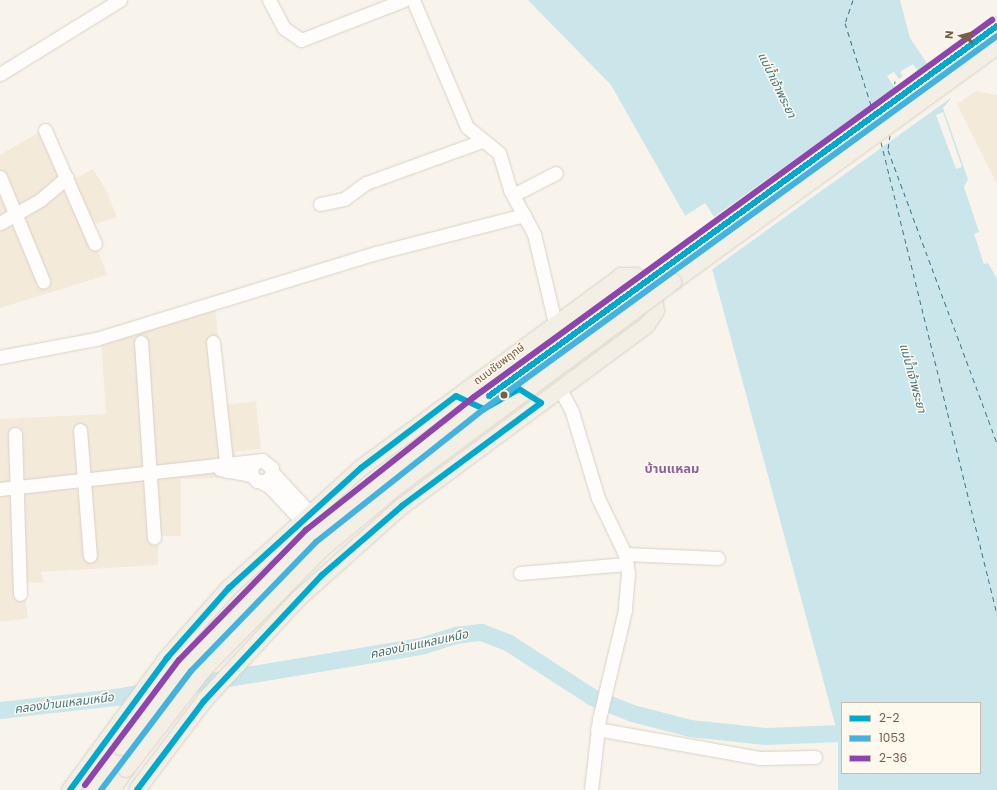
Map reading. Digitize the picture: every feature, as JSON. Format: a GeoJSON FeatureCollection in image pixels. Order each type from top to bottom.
{"type":"FeatureCollection","features":[{"type":"Feature","properties":{"kind":"main road","name":"ถนนชัยพฤกษ์"},"geometry":{"type":"LineString","coordinates":[[91,790],[121,747],[218,629],[311,536],[448,426],[997,26]]}},
{"type":"Feature","properties":{"kind":"main road"},"geometry":{"type":"LineString","coordinates":[[112,790],[126,769],[205,668],[322,549],[400,484],[673,282],[997,47]]}},
{"type":"Feature","properties":{"kind":"main road","name":"ถนนชัยพฤกษ์"},"geometry":{"type":"LineString","coordinates":[[70,790],[126,710],[167,658],[229,588],[305,517],[361,468],[620,276],[643,279],[653,288],[657,301],[656,311],[647,325],[402,506],[322,575],[245,656],[210,696],[137,790]]}},
{"type":"Feature","properties":{"kind":"main road"},"geometry":{"type":"LineString","coordinates":[[361,468],[350,487],[350,496],[360,510],[384,515],[402,506]]}},
{"type":"Feature","properties":{"kind":"street"},"geometry":{"type":"LineString","coordinates":[[0,74],[120,0]]}},
{"type":"Feature","properties":{"kind":"street"},"geometry":{"type":"LineString","coordinates":[[269,0],[284,28],[301,40],[404,0]]}},
{"type":"Feature","properties":{"kind":"street"},"geometry":{"type":"LineString","coordinates":[[413,0],[467,127],[482,141],[499,153],[513,195],[534,234],[555,323]]}},
{"type":"Feature","properties":{"kind":"street"},"geometry":{"type":"LineString","coordinates":[[45,130],[67,177],[95,244]]}},
{"type":"Feature","properties":{"kind":"street"},"geometry":{"type":"LineString","coordinates":[[320,204],[344,199],[366,184],[482,141]]}},
{"type":"Feature","properties":{"kind":"street"},"geometry":{"type":"LineString","coordinates":[[513,195],[556,173]]}},
{"type":"Feature","properties":{"kind":"street"},"geometry":{"type":"LineString","coordinates":[[0,177],[43,281]]}},
{"type":"Feature","properties":{"kind":"street"},"geometry":{"type":"LineString","coordinates":[[0,223],[17,215],[67,177]]}},
{"type":"Feature","properties":{"kind":"street"},"geometry":{"type":"LineString","coordinates":[[0,357],[96,339],[376,253],[524,215]]}},
{"type":"Feature","properties":{"kind":"street"},"geometry":{"type":"LineString","coordinates":[[141,342],[151,473],[154,538]]}},
{"type":"Feature","properties":{"kind":"street"},"geometry":{"type":"LineString","coordinates":[[213,342],[224,468]]}},
{"type":"Feature","properties":{"kind":"street"},"geometry":{"type":"LineString","coordinates":[[560,389],[572,412],[598,498],[626,559],[625,610],[604,689],[598,724],[591,790]]}},
{"type":"Feature","properties":{"kind":"street"},"geometry":{"type":"LineString","coordinates":[[80,430],[90,556]]}},
{"type":"Feature","properties":{"kind":"street"},"geometry":{"type":"LineString","coordinates":[[15,434],[19,487],[20,594]]}},
{"type":"Feature","properties":{"kind":"street"},"geometry":{"type":"LineString","coordinates":[[258,461],[252,466],[256,478],[269,486],[305,517]]}},
{"type":"Feature","properties":{"kind":"street"},"geometry":{"type":"LineString","coordinates":[[0,489],[151,473],[224,468],[258,461],[270,464],[272,472],[305,517]]}},
{"type":"Feature","properties":{"kind":"street"},"geometry":{"type":"LineString","coordinates":[[224,468],[256,478],[269,479],[272,472]]}},
{"type":"Feature","properties":{"kind":"street"},"geometry":{"type":"LineString","coordinates":[[520,573],[626,559],[718,558]]}},
{"type":"Feature","properties":{"kind":"street"},"geometry":{"type":"LineString","coordinates":[[598,724],[753,757],[779,760],[815,757]]}},
{"type":"Feature","properties":{"kind":"shaded area"},"geometry":{"type":"Polygon","coordinates":[[[976,91],[997,95],[997,184],[957,104],[976,91]]]}},
{"type":"Feature","properties":{"kind":"shaded area"},"geometry":{"type":"Polygon","coordinates":[[[46,128],[76,178],[93,169],[106,190],[117,217],[89,226],[107,275],[0,308],[0,155],[46,128]]]}},
{"type":"Feature","properties":{"kind":"shaded area"},"geometry":{"type":"Polygon","coordinates":[[[215,305],[225,405],[256,401],[261,449],[235,452],[235,478],[181,479],[181,536],[158,536],[158,565],[41,572],[44,583],[23,582],[28,618],[0,622],[0,419],[106,414],[101,339],[215,305]]]}},
{"type":"Feature","properties":{"kind":"water","name":"แม่น้ำเจ้าพระยา"},"geometry":{"type":"Polygon","coordinates":[[[528,0],[900,0],[910,38],[951,99],[943,108],[968,179],[964,187],[979,232],[974,234],[984,264],[988,263],[997,279],[997,790],[838,790],[838,735],[713,272],[695,233],[611,85],[528,0]]]}},
{"type":"Feature","properties":{"kind":"pier"},"geometry":{"type":"Polygon","coordinates":[[[913,64],[918,71],[928,64],[952,97],[710,271],[685,216],[705,203],[714,217],[895,88],[887,76],[894,72],[899,79],[903,76],[900,72],[913,64]]]}},
{"type":"Feature","properties":{"kind":"pier"},"geometry":{"type":"Polygon","coordinates":[[[943,112],[962,167],[956,169],[936,115],[943,112]]]}},
{"type":"Feature","properties":{"kind":"waterway","name":"คลองบ้านแหลมเหนือ"},"geometry":{"type":"LineString","coordinates":[[0,710],[115,697],[420,646],[455,635],[481,632],[509,643],[592,697],[632,713],[690,728],[765,736],[841,733]]}},
{"type":"Feature","properties":{"kind":"ferry route"},"geometry":{"type":"LineString","coordinates":[[853,0],[845,23],[872,108]]}},
{"type":"Feature","properties":{"kind":"ferry route"},"geometry":{"type":"LineString","coordinates":[[894,92],[895,81]]}},
{"type":"Feature","properties":{"kind":"ferry route"},"geometry":{"type":"LineString","coordinates":[[890,135],[888,150],[997,443]]}},
{"type":"Feature","properties":{"kind":"ferry route"},"geometry":{"type":"LineString","coordinates":[[881,142],[997,615]]}},
{"type":"Feature","properties":{"kind":"transit line","name":"2-36"},"geometry":{"type":"LineString","coordinates":[[85,785],[179,660],[306,530],[474,397],[992,20]]}},
{"type":"Feature","properties":{"kind":"transit line","name":"2-2"},"geometry":{"type":"LineString","coordinates":[[489,396],[997,26]]}},
{"type":"Feature","properties":{"kind":"transit line","name":"1053"},"geometry":{"type":"LineString","coordinates":[[101,790],[191,671],[316,542],[484,409],[997,36]]}},
{"type":"Feature","properties":{"kind":"transit line","name":"2-2"},"geometry":{"type":"LineString","coordinates":[[70,790],[167,658],[229,588],[361,468],[456,396],[484,409],[519,389],[541,403],[402,506],[322,575],[204,701],[137,790]]}},
{"type":"Feature","properties":{"kind":"district","name":"บ้านแหลม"},"geometry":{"type":"Point","coordinates":[672,469]}}]}
